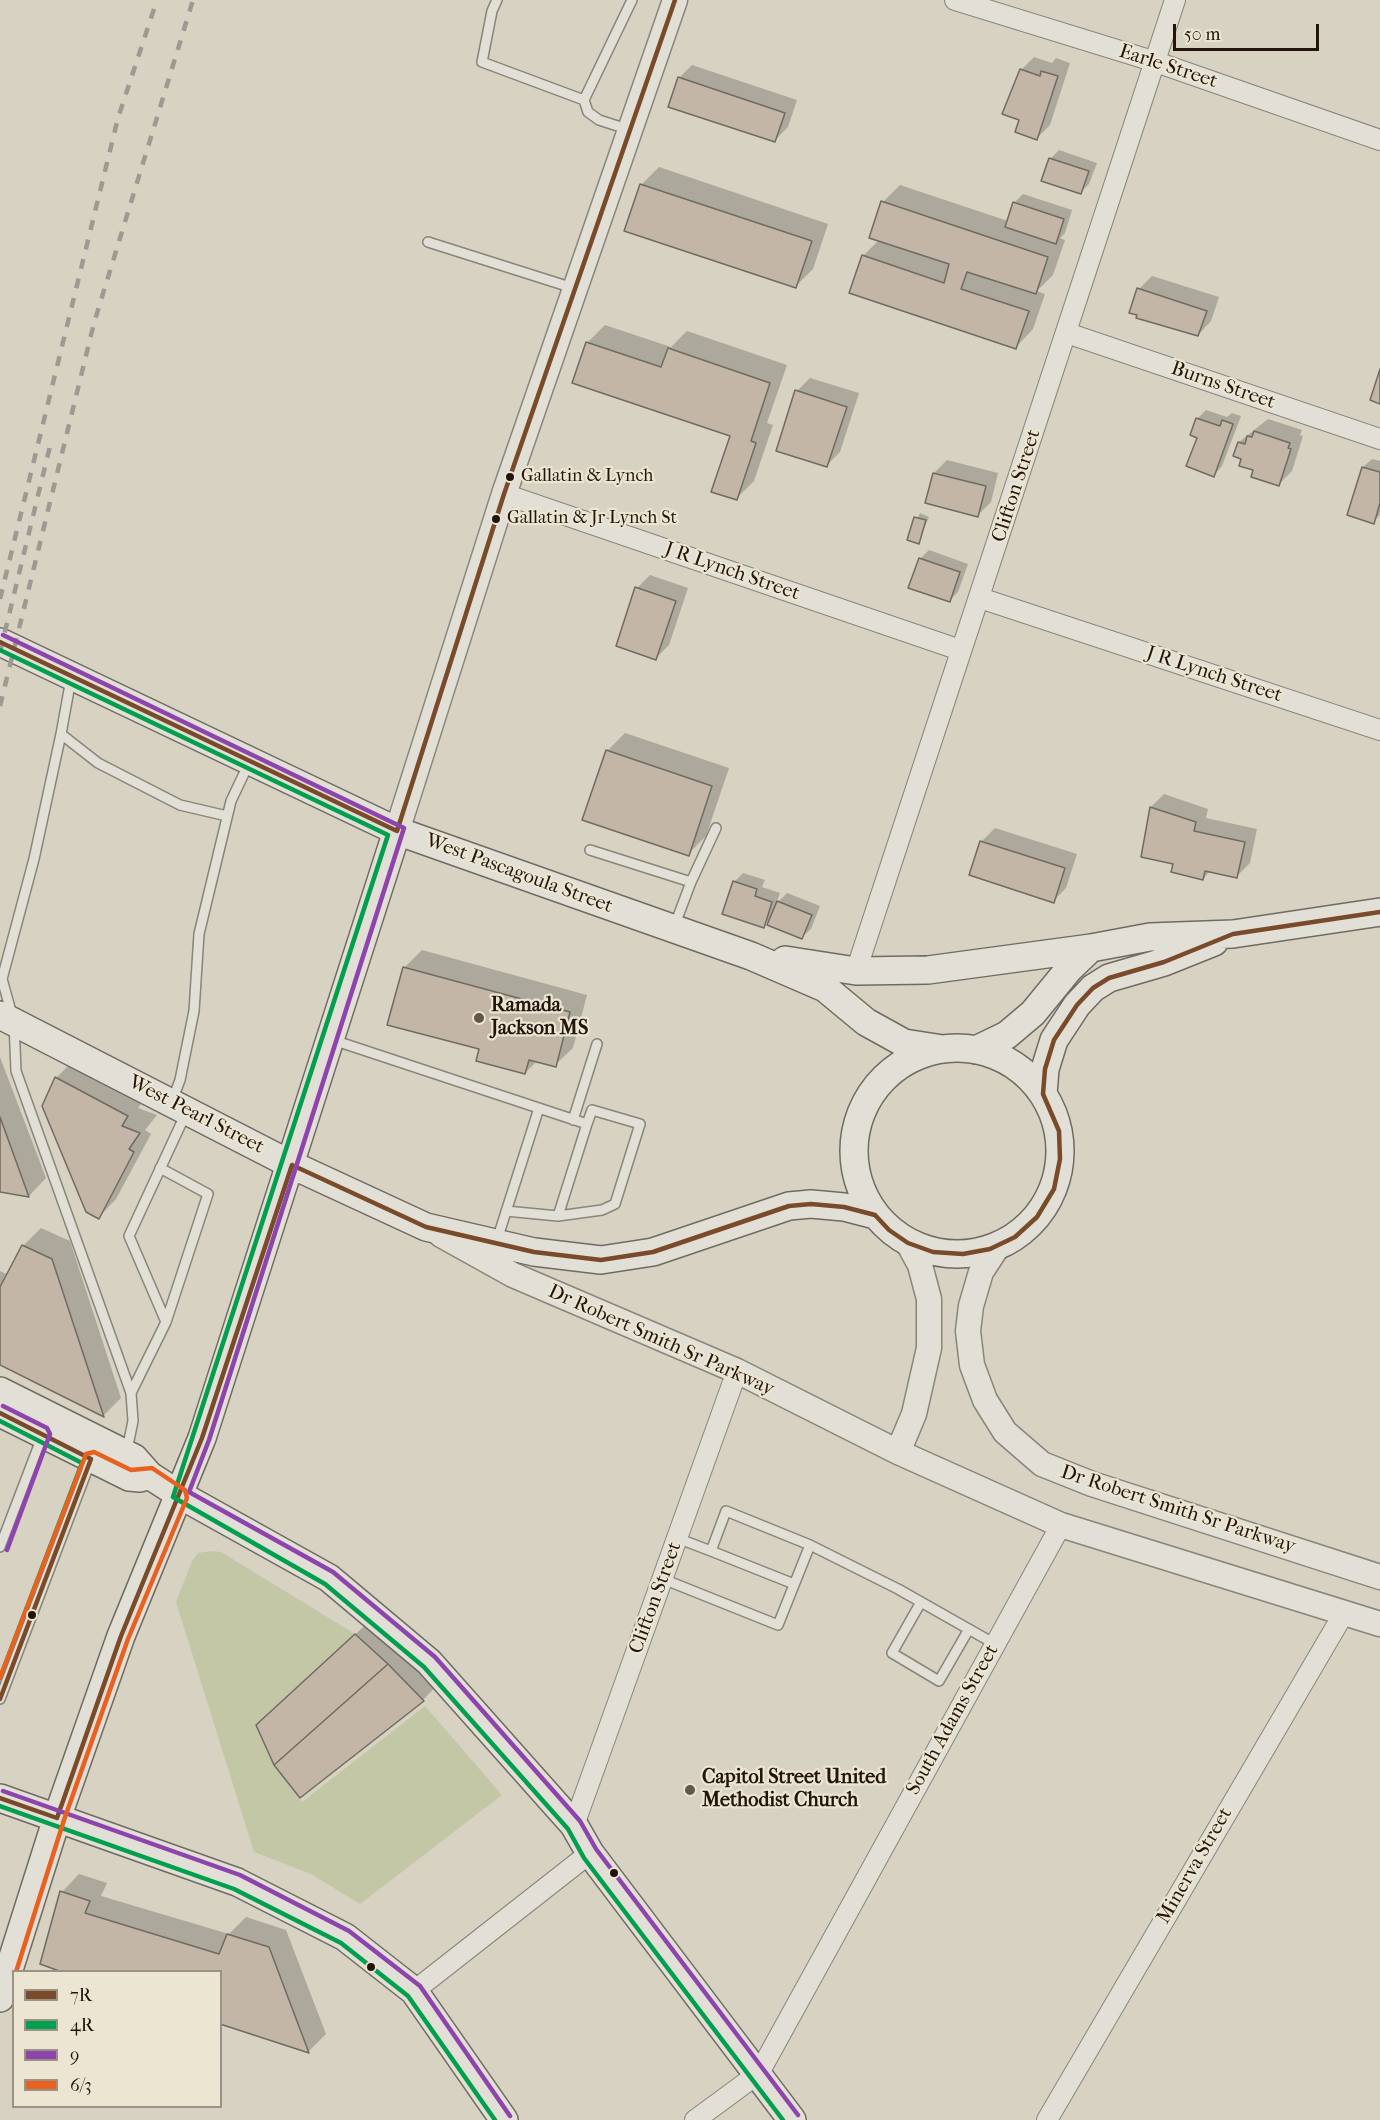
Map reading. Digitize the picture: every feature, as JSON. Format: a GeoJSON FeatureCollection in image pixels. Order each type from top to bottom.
{"type":"FeatureCollection","features":[{"type":"Feature","properties":{"kind":"main road","name":"West Pascagoula Street"},"geometry":{"type":"LineString","coordinates":[[0,642],[397,831],[751,956],[825,988],[866,1022],[904,1043],[943,1049]]}},
{"type":"Feature","properties":{"kind":"main road"},"geometry":{"type":"LineString","coordinates":[[0,1998],[57,1818],[121,1636],[202,1438],[292,1165],[397,831]]}},
{"type":"Feature","properties":{"kind":"main road"},"geometry":{"type":"LineString","coordinates":[[1043,1094],[1045,1069],[1054,1040],[1077,1005],[1093,988],[1109,978],[1164,962],[1233,934],[1380,912]]}},
{"type":"Feature","properties":{"kind":"main road","name":"West Pascagoula Street"},"geometry":{"type":"LineString","coordinates":[[751,956],[856,970],[928,970],[1091,948],[1150,937],[1233,934]]}},
{"type":"Feature","properties":{"kind":"main road"},"geometry":{"type":"LineString","coordinates":[[976,1050],[1007,1035],[1033,1013],[1069,969],[1091,948]]}},
{"type":"Feature","properties":{"kind":"main road","name":"West Pearl Street"},"geometry":{"type":"LineString","coordinates":[[7,1018],[292,1165],[426,1227],[534,1252],[601,1260],[653,1251],[789,1206],[811,1204],[844,1207],[875,1215]]}},
{"type":"Feature","properties":{"kind":"main road"},"geometry":{"type":"LineString","coordinates":[[943,1049],[976,1050],[999,1057],[1028,1077],[1043,1094],[1059,1131],[1060,1159],[1054,1189],[1037,1217],[1015,1237],[998,1246],[963,1254],[933,1252],[908,1243],[889,1230],[875,1215],[856,1176],[853,1150],[856,1125],[863,1106],[887,1074],[921,1054],[943,1049]]}},
{"type":"Feature","properties":{"kind":"main road"},"geometry":{"type":"LineString","coordinates":[[0,1391],[126,1453],[142,1464],[149,1474],[180,1495],[338,1585],[429,1662],[574,1825],[590,1853],[759,2073],[792,2120]]}},
{"type":"Feature","properties":{"kind":"main road"},"geometry":{"type":"LineString","coordinates":[[0,1413],[129,1477],[140,1478],[149,1474]]}},
{"type":"Feature","properties":{"kind":"main road"},"geometry":{"type":"LineString","coordinates":[[0,1798],[237,1882],[345,1937],[414,1990],[504,2120]]}},
{"type":"Feature","properties":{"kind":"street"},"geometry":{"type":"LineString","coordinates":[[397,831],[504,494],[675,0]]}},
{"type":"Feature","properties":{"kind":"street","name":"Earle Street"},"geometry":{"type":"LineString","coordinates":[[955,0],[1156,62],[1380,140]]}},
{"type":"Feature","properties":{"kind":"street","name":"Clifton Street"},"geometry":{"type":"LineString","coordinates":[[856,970],[921,778],[960,650],[981,598],[1175,0]]}},
{"type":"Feature","properties":{"kind":"street","name":"Burns Street"},"geometry":{"type":"LineString","coordinates":[[1067,333],[1380,439]]}},
{"type":"Feature","properties":{"kind":"street","name":"J R Lynch Street"},"geometry":{"type":"LineString","coordinates":[[504,494],[960,650]]}},
{"type":"Feature","properties":{"kind":"street","name":"J R Lynch Street"},"geometry":{"type":"LineString","coordinates":[[981,598],[1380,730]]}},
{"type":"Feature","properties":{"kind":"street","name":"Dr Robert Smith Sr Parkway"},"geometry":{"type":"LineString","coordinates":[[426,1227],[513,1275],[737,1371],[898,1452],[1061,1525],[1380,1624]]}},
{"type":"Feature","properties":{"kind":"street"},"geometry":{"type":"LineString","coordinates":[[898,1452],[914,1414],[929,1348],[929,1299],[920,1265],[908,1243]]}},
{"type":"Feature","properties":{"kind":"street","name":"Dr Robert Smith Sr Parkway"},"geometry":{"type":"LineString","coordinates":[[998,1246],[981,1272],[971,1306],[968,1331],[972,1365],[985,1400],[1005,1432],[1042,1464],[1092,1484],[1380,1577]]}},
{"type":"Feature","properties":{"kind":"street","name":"Clifton Street"},"geometry":{"type":"LineString","coordinates":[[574,1825],[737,1371]]}},
{"type":"Feature","properties":{"kind":"street","name":"South Adams Street"},"geometry":{"type":"LineString","coordinates":[[759,2073],[1061,1525]]}},
{"type":"Feature","properties":{"kind":"street","name":"Minerva Street"},"geometry":{"type":"LineString","coordinates":[[1047,2120],[1344,1613]]}},
{"type":"Feature","properties":{"kind":"street"},"geometry":{"type":"LineString","coordinates":[[414,1990],[590,1853]]}},
{"type":"Feature","properties":{"kind":"street"},"geometry":{"type":"LineString","coordinates":[[695,2120],[759,2073]]}},
{"type":"Feature","properties":{"kind":"lane"},"geometry":{"type":"LineString","coordinates":[[497,0],[492,11],[482,62],[584,100]]}},
{"type":"Feature","properties":{"kind":"lane"},"geometry":{"type":"LineString","coordinates":[[630,130],[599,120],[588,112],[584,100],[632,0]]}},
{"type":"Feature","properties":{"kind":"lane"},"geometry":{"type":"LineString","coordinates":[[428,242],[575,288]]}},
{"type":"Feature","properties":{"kind":"lane"},"geometry":{"type":"LineString","coordinates":[[72,676],[34,859],[2,979],[16,1071],[131,1393],[133,1421],[126,1453]]}},
{"type":"Feature","properties":{"kind":"lane"},"geometry":{"type":"LineString","coordinates":[[61,734],[98,764],[170,800],[227,816]]}},
{"type":"Feature","properties":{"kind":"lane"},"geometry":{"type":"LineString","coordinates":[[166,1322],[129,1236],[160,1168],[179,1107],[180,1080],[194,1011],[199,934],[231,801],[250,761]]}},
{"type":"Feature","properties":{"kind":"lane"},"geometry":{"type":"LineString","coordinates":[[673,929],[691,882],[716,828]]}},
{"type":"Feature","properties":{"kind":"lane"},"geometry":{"type":"LineString","coordinates":[[590,850],[691,882]]}},
{"type":"Feature","properties":{"kind":"lane"},"geometry":{"type":"LineString","coordinates":[[331,1039],[587,1124]]}},
{"type":"Feature","properties":{"kind":"lane"},"geometry":{"type":"LineString","coordinates":[[573,1120],[597,1044]]}},
{"type":"Feature","properties":{"kind":"lane"},"geometry":{"type":"LineString","coordinates":[[496,1243],[538,1108]]}},
{"type":"Feature","properties":{"kind":"lane"},"geometry":{"type":"LineString","coordinates":[[506,1211],[558,1216],[602,1210],[615,1204],[640,1124],[592,1110],[558,1216]]}},
{"type":"Feature","properties":{"kind":"lane"},"geometry":{"type":"LineString","coordinates":[[131,1393],[166,1322],[208,1194],[160,1168]]}},
{"type":"Feature","properties":{"kind":"lane"},"geometry":{"type":"LineString","coordinates":[[0,1546],[43,1434]]}},
{"type":"Feature","properties":{"kind":"lane"},"geometry":{"type":"LineString","coordinates":[[0,1700],[92,1459]]}},
{"type":"Feature","properties":{"kind":"lane"},"geometry":{"type":"LineString","coordinates":[[711,1551],[726,1511],[810,1545],[921,1602],[995,1644]]}},
{"type":"Feature","properties":{"kind":"lane"},"geometry":{"type":"LineString","coordinates":[[677,1538],[794,1584]]}},
{"type":"Feature","properties":{"kind":"lane"},"geometry":{"type":"LineString","coordinates":[[663,1579],[778,1625],[810,1545]]}},
{"type":"Feature","properties":{"kind":"lane"},"geometry":{"type":"LineString","coordinates":[[921,1602],[892,1653],[939,1681],[969,1629]]}},
{"type":"Feature","properties":{"kind":"green space"},"geometry":{"type":"Polygon","coordinates":[[[221,1552],[355,1634],[256,1725],[274,1765],[302,1802],[425,1706],[502,1795],[360,1904],[311,1874],[254,1852],[176,1602],[192,1561],[198,1553],[221,1552]]]}},
{"type":"Feature","properties":{"kind":"building"},"geometry":{"type":"Polygon","coordinates":[[[1020,69],[1040,76],[1041,71],[1058,76],[1037,140],[1015,132],[1019,120],[1002,114],[1020,69]]]}},
{"type":"Feature","properties":{"kind":"building"},"geometry":{"type":"Polygon","coordinates":[[[678,77],[785,113],[775,142],[668,107],[678,77]]]}},
{"type":"Feature","properties":{"kind":"building"},"geometry":{"type":"Polygon","coordinates":[[[1049,158],[1089,171],[1081,194],[1041,181],[1049,158]]]}},
{"type":"Feature","properties":{"kind":"building"},"geometry":{"type":"Polygon","coordinates":[[[640,184],[812,241],[796,288],[624,231],[640,184]]]}},
{"type":"Feature","properties":{"kind":"building"},"geometry":{"type":"Polygon","coordinates":[[[881,201],[1048,257],[1036,294],[967,272],[961,289],[1029,311],[1016,349],[849,293],[862,255],[944,283],[949,264],[869,238],[881,201]]]}},
{"type":"Feature","properties":{"kind":"building"},"geometry":{"type":"Polygon","coordinates":[[[1013,202],[1064,219],[1056,244],[1005,227],[1013,202]]]}},
{"type":"Feature","properties":{"kind":"building"},"geometry":{"type":"Polygon","coordinates":[[[1137,288],[1207,311],[1198,336],[1136,318],[1137,315],[1129,313],[1137,288]]]}},
{"type":"Feature","properties":{"kind":"building"},"geometry":{"type":"Polygon","coordinates":[[[586,342],[661,367],[668,348],[770,383],[751,441],[756,443],[737,500],[711,492],[730,436],[572,383],[586,342]]]}},
{"type":"Feature","properties":{"kind":"building"},"geometry":{"type":"Polygon","coordinates":[[[1380,369],[1380,404],[1370,400],[1380,369]]]}},
{"type":"Feature","properties":{"kind":"building"},"geometry":{"type":"Polygon","coordinates":[[[795,390],[847,407],[827,467],[776,451],[795,390]]]}},
{"type":"Feature","properties":{"kind":"building"},"geometry":{"type":"Polygon","coordinates":[[[1196,418],[1220,426],[1222,420],[1233,424],[1214,477],[1186,466],[1197,438],[1190,435],[1196,418]]]}},
{"type":"Feature","properties":{"kind":"building"},"geometry":{"type":"Polygon","coordinates":[[[1254,431],[1290,443],[1288,448],[1291,449],[1279,486],[1251,477],[1253,470],[1239,466],[1241,459],[1233,456],[1238,442],[1245,444],[1247,436],[1252,437],[1254,431]]]}},
{"type":"Feature","properties":{"kind":"building"},"geometry":{"type":"Polygon","coordinates":[[[1362,467],[1380,472],[1380,503],[1374,524],[1347,515],[1362,467]]]}},
{"type":"Feature","properties":{"kind":"building"},"geometry":{"type":"Polygon","coordinates":[[[933,473],[986,486],[978,517],[925,503],[933,473]]]}},
{"type":"Feature","properties":{"kind":"building"},"geometry":{"type":"Polygon","coordinates":[[[914,517],[926,520],[919,544],[907,540],[914,517]]]}},
{"type":"Feature","properties":{"kind":"building"},"geometry":{"type":"Polygon","coordinates":[[[919,558],[960,572],[950,602],[908,588],[919,558]]]}},
{"type":"Feature","properties":{"kind":"building"},"geometry":{"type":"Polygon","coordinates":[[[635,587],[676,601],[656,660],[616,646],[635,587]]]}},
{"type":"Feature","properties":{"kind":"building"},"geometry":{"type":"Polygon","coordinates":[[[606,750],[712,786],[689,856],[582,820],[606,750]]]}},
{"type":"Feature","properties":{"kind":"building"},"geometry":{"type":"Polygon","coordinates":[[[1150,807],[1196,822],[1194,831],[1245,842],[1237,878],[1205,871],[1203,880],[1171,872],[1173,864],[1141,857],[1150,807]]]}},
{"type":"Feature","properties":{"kind":"building"},"geometry":{"type":"Polygon","coordinates":[[[980,841],[1065,868],[1054,903],[969,875],[980,841]]]}},
{"type":"Feature","properties":{"kind":"building"},"geometry":{"type":"Polygon","coordinates":[[[733,881],[757,889],[755,896],[772,902],[764,928],[722,914],[733,881]]]}},
{"type":"Feature","properties":{"kind":"building"},"geometry":{"type":"Polygon","coordinates":[[[777,901],[812,915],[802,939],[767,925],[777,901]]]}},
{"type":"Feature","properties":{"kind":"building","name":"Ramada Jackson MS"},"geometry":{"type":"Polygon","coordinates":[[[403,967],[570,1012],[556,1067],[529,1060],[525,1074],[476,1061],[479,1049],[387,1025],[403,967]]]}},
{"type":"Feature","properties":{"kind":"building"},"geometry":{"type":"Polygon","coordinates":[[[55,1077],[128,1116],[122,1126],[140,1133],[129,1149],[134,1152],[99,1219],[86,1212],[42,1106],[55,1077]]]}},
{"type":"Feature","properties":{"kind":"building"},"geometry":{"type":"Polygon","coordinates":[[[0,1117],[29,1197],[0,1192],[0,1117]]]}},
{"type":"Feature","properties":{"kind":"building"},"geometry":{"type":"Polygon","coordinates":[[[22,1245],[52,1259],[104,1417],[0,1365],[0,1287],[22,1245]]]}},
{"type":"Feature","properties":{"kind":"building"},"geometry":{"type":"Polygon","coordinates":[[[355,1634],[388,1664],[274,1765],[256,1725],[355,1634]]]}},
{"type":"Feature","properties":{"kind":"building"},"geometry":{"type":"Polygon","coordinates":[[[388,1664],[424,1701],[300,1798],[274,1765],[388,1664]]]}},
{"type":"Feature","properties":{"kind":"building"},"geometry":{"type":"Polygon","coordinates":[[[60,1891],[90,1901],[85,1913],[219,1954],[227,1934],[269,1947],[309,2053],[222,2025],[222,1970],[56,1970],[40,1964],[60,1891]]]}},
{"type":"Feature","properties":{"kind":"railway"},"geometry":{"type":"LineString","coordinates":[[0,599],[118,118],[157,0]]}},
{"type":"Feature","properties":{"kind":"railway"},"geometry":{"type":"LineString","coordinates":[[0,706],[94,323],[193,0]]}},
{"type":"Feature","properties":{"kind":"railway"},"geometry":{"type":"LineString","coordinates":[[0,652],[51,442]]}},
{"type":"Feature","properties":{"kind":"transit line","name":"7R"},"geometry":{"type":"LineString","coordinates":[[0,642],[397,831],[504,494],[675,0]]}},
{"type":"Feature","properties":{"kind":"transit line","name":"9"},"geometry":{"type":"LineString","coordinates":[[3,635],[404,828],[209,1440],[189,1492],[333,1572],[435,1657],[580,1821],[596,1849],[798,2115]]}},
{"type":"Feature","properties":{"kind":"transit line","name":"4R"},"geometry":{"type":"LineString","coordinates":[[0,650],[388,835],[173,1497],[325,1584],[424,1667],[568,1829],[584,1858],[783,2120]]}},
{"type":"Feature","properties":{"kind":"transit line","name":"7R"},"geometry":{"type":"LineString","coordinates":[[0,1798],[57,1818],[121,1636],[202,1438],[292,1165],[426,1227],[534,1252],[601,1260],[653,1252],[789,1206],[811,1204],[844,1207],[875,1215],[889,1230],[908,1243],[933,1252],[963,1254],[990,1249],[1015,1237],[1037,1217],[1054,1189],[1060,1159],[1059,1131],[1043,1094],[1045,1069],[1054,1040],[1077,1005],[1093,988],[1109,978],[1164,962],[1233,934],[1380,912]]}},
{"type":"Feature","properties":{"kind":"transit line","name":"9"},"geometry":{"type":"LineString","coordinates":[[3,1406],[47,1428],[50,1434],[7,1550]]}},
{"type":"Feature","properties":{"kind":"transit line","name":"7R"},"geometry":{"type":"LineString","coordinates":[[0,1413],[91,1459],[0,1699]]}},
{"type":"Feature","properties":{"kind":"transit line","name":"4R"},"geometry":{"type":"LineString","coordinates":[[0,1421],[82,1463],[0,1678]]}},
{"type":"Feature","properties":{"kind":"transit line","name":"6/3"},"geometry":{"type":"LineString","coordinates":[[0,1678],[86,1454],[94,1452],[131,1470],[152,1468],[185,1490],[187,1498],[128,1639],[64,1820],[17,1970]]}},
{"type":"Feature","properties":{"kind":"transit line","name":"9"},"geometry":{"type":"LineString","coordinates":[[3,1791],[240,1875],[349,1931],[420,1986],[510,2116]]}},
{"type":"Feature","properties":{"kind":"transit line","name":"4R"},"geometry":{"type":"LineString","coordinates":[[0,1806],[234,1889],[341,1943],[408,1996],[495,2120]]}},
{"type":"Feature","properties":{"kind":"place","name":"Gallatin & Lynch"},"geometry":{"type":"Point","coordinates":[510,477]}},
{"type":"Feature","properties":{"kind":"place","name":"Gallatin & Jr Lynch St"},"geometry":{"type":"Point","coordinates":[496,519]}},
{"type":"Feature","properties":{"kind":"place","name":"Ramada Jackson MS"},"geometry":{"type":"Point","coordinates":[479,1018]}},
{"type":"Feature","properties":{"kind":"place","name":"Capitol Street United Methodist Church"},"geometry":{"type":"Point","coordinates":[690,1790]}}]}
